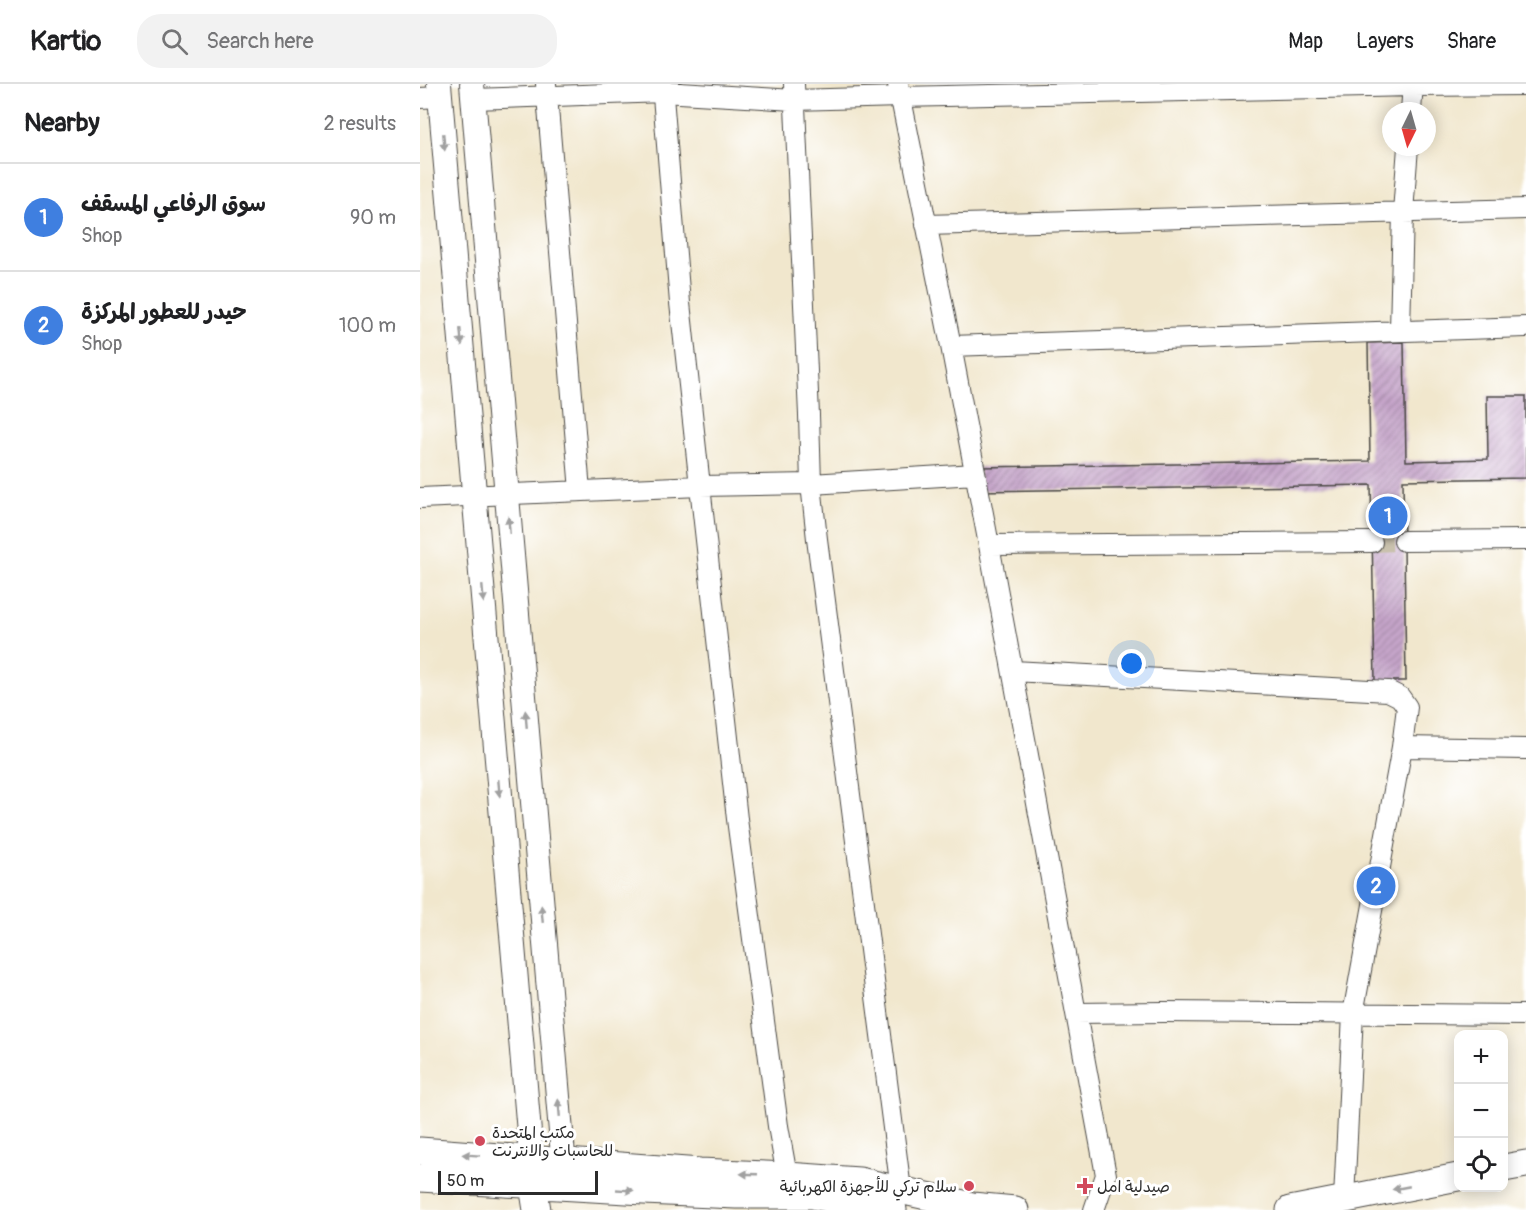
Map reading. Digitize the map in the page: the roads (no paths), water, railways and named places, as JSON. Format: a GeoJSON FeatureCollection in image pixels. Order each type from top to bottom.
{"type":"FeatureCollection","features":[{"type":"Feature","properties":{"kind":"main road"},"geometry":{"type":"LineString","coordinates":[[420,1151],[534,1185]]}},
{"type":"Feature","properties":{"kind":"main road"},"geometry":{"type":"LineString","coordinates":[[1508,1167],[1526,1164]]}},
{"type":"Feature","properties":{"kind":"main road"},"geometry":{"type":"LineString","coordinates":[[566,1186],[700,1172],[859,1181],[897,1200]]}},
{"type":"Feature","properties":{"kind":"main road"},"geometry":{"type":"LineString","coordinates":[[420,1178],[736,1195],[812,1195],[1015,1210]]}},
{"type":"Feature","properties":{"kind":"main road"},"geometry":{"type":"LineString","coordinates":[[1290,1210],[1454,1178]]}},
{"type":"Feature","properties":{"kind":"street"},"geometry":{"type":"LineString","coordinates":[[1412,102],[1413,85]]}},
{"type":"Feature","properties":{"kind":"street"},"geometry":{"type":"LineString","coordinates":[[566,1186],[473,92],[663,88],[794,92],[1526,85]]}},
{"type":"Feature","properties":{"kind":"street"},"geometry":{"type":"LineString","coordinates":[[663,88],[680,303],[737,819],[778,1126],[787,1176]]}},
{"type":"Feature","properties":{"kind":"street"},"geometry":{"type":"LineString","coordinates":[[547,90],[580,491]]}},
{"type":"Feature","properties":{"kind":"street"},"geometry":{"type":"LineString","coordinates":[[899,90],[989,545],[1106,1175],[1094,1210]]}},
{"type":"Feature","properties":{"kind":"street"},"geometry":{"type":"LineString","coordinates":[[794,92],[811,484],[897,1200]]}},
{"type":"Feature","properties":{"kind":"street"},"geometry":{"type":"LineString","coordinates":[[433,93],[474,496],[534,1185]]}},
{"type":"Feature","properties":{"kind":"street"},"geometry":{"type":"LineString","coordinates":[[1400,330],[1403,212],[1407,156]]}},
{"type":"Feature","properties":{"kind":"street"},"geometry":{"type":"LineString","coordinates":[[926,225],[1526,209]]}},
{"type":"Feature","properties":{"kind":"street"},"geometry":{"type":"LineString","coordinates":[[951,346],[1526,327]]}},
{"type":"Feature","properties":{"kind":"street"},"geometry":{"type":"LineString","coordinates":[[420,498],[700,486],[811,484],[975,474]]}},
{"type":"Feature","properties":{"kind":"street"},"geometry":{"type":"LineString","coordinates":[[1404,541],[1526,540]]}},
{"type":"Feature","properties":{"kind":"street"},"geometry":{"type":"LineString","coordinates":[[989,545],[1372,542]]}},
{"type":"Feature","properties":{"kind":"street"},"geometry":{"type":"LineString","coordinates":[[1013,671],[1388,691],[1400,697],[1407,707],[1402,747],[1353,1014],[1344,1199]]}},
{"type":"Feature","properties":{"kind":"street"},"geometry":{"type":"LineString","coordinates":[[1402,747],[1526,749]]}},
{"type":"Feature","properties":{"kind":"street"},"geometry":{"type":"LineString","coordinates":[[1076,1013],[1164,1011],[1526,1015]]}},
{"type":"Feature","properties":{"kind":"tunnel"},"geometry":{"type":"LineString","coordinates":[[1372,542],[1404,541]]}},
{"type":"Feature","properties":{"kind":"place","name":"سوق الرفاعي المسقف"},"geometry":{"type":"Point","coordinates":[1388,516]}},
{"type":"Feature","properties":{"kind":"place","name":"حيدر للعطور المركزة"},"geometry":{"type":"Point","coordinates":[1376,886]}},
{"type":"Feature","properties":{"kind":"place","name":"مكتب المتحدة للحاسبات والانترنت"},"geometry":{"type":"Point","coordinates":[480,1141]}},
{"type":"Feature","properties":{"kind":"place","name":"سلام تركي للأجهزة الكهربائية"},"geometry":{"type":"Point","coordinates":[969,1186]}},
{"type":"Feature","properties":{"kind":"place","name":"صيدلية امل"},"geometry":{"type":"Point","coordinates":[1085,1186]}}]}
